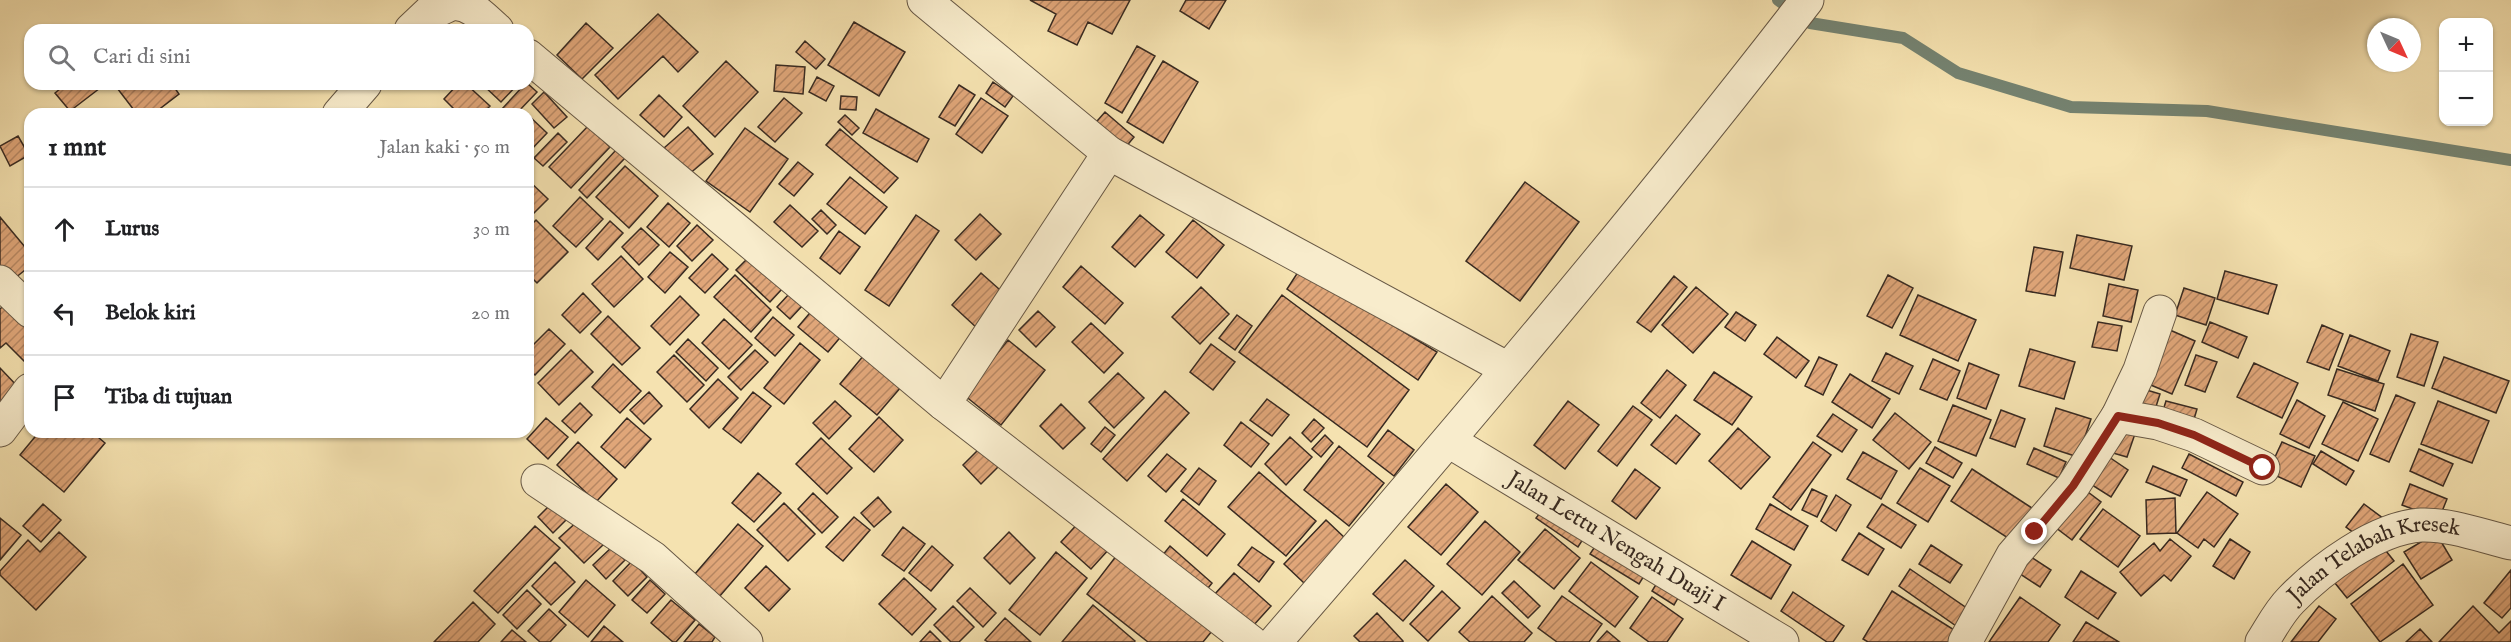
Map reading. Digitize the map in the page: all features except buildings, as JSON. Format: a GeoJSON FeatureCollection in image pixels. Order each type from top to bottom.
{"type":"FeatureCollection","features":[{"type":"Feature","properties":{"kind":"street"},"geometry":{"type":"LineString","coordinates":[[924,0],[1109,153],[1508,369]]}},
{"type":"Feature","properties":{"kind":"street"},"geometry":{"type":"LineString","coordinates":[[1275,642],[1449,441],[1726,105],[1806,0]]}},
{"type":"Feature","properties":{"kind":"street"},"geometry":{"type":"LineString","coordinates":[[418,24],[432,11],[440,11],[452,4],[469,6],[490,24]]}},
{"type":"Feature","properties":{"kind":"street"},"geometry":{"type":"LineString","coordinates":[[534,61],[944,404],[1251,642]]}},
{"type":"Feature","properties":{"kind":"street"},"geometry":{"type":"LineString","coordinates":[[344,108],[360,90]]}},
{"type":"Feature","properties":{"kind":"street"},"geometry":{"type":"LineString","coordinates":[[944,404],[1109,153]]}},
{"type":"Feature","properties":{"kind":"street"},"geometry":{"type":"LineString","coordinates":[[0,282],[24,305]]}},
{"type":"Feature","properties":{"kind":"street"},"geometry":{"type":"LineString","coordinates":[[1965,642],[2013,555],[2073,486],[2118,416],[2140,370],[2160,312]]}},
{"type":"Feature","properties":{"kind":"street"},"geometry":{"type":"LineString","coordinates":[[0,430],[24,398]]}},
{"type":"Feature","properties":{"kind":"street"},"geometry":{"type":"LineString","coordinates":[[2118,416],[2158,423],[2194,435],[2263,468]]}},
{"type":"Feature","properties":{"kind":"street","name":"Jalan Lettu Nengah Duaji I"},"geometry":{"type":"LineString","coordinates":[[1449,441],[1782,642]]}},
{"type":"Feature","properties":{"kind":"street"},"geometry":{"type":"LineString","coordinates":[[538,481],[653,558],[746,642]]}},
{"type":"Feature","properties":{"kind":"street","name":"Jalan Telabah Kresek"},"geometry":{"type":"LineString","coordinates":[[2262,642],[2289,602],[2322,572],[2358,548],[2392,531],[2419,525],[2442,526],[2511,543]]}},
{"type":"Feature","properties":{"kind":"waterway"},"geometry":{"type":"LineString","coordinates":[[1778,0],[1810,23],[1903,38],[1958,73],[2071,107],[2207,111],[2511,160]]}},
{"type":"Feature","properties":{"kind":"route"},"geometry":{"type":"LineString","coordinates":[[2035,532],[2073,486],[2118,416],[2158,423],[2194,435],[2263,468]]}}]}
